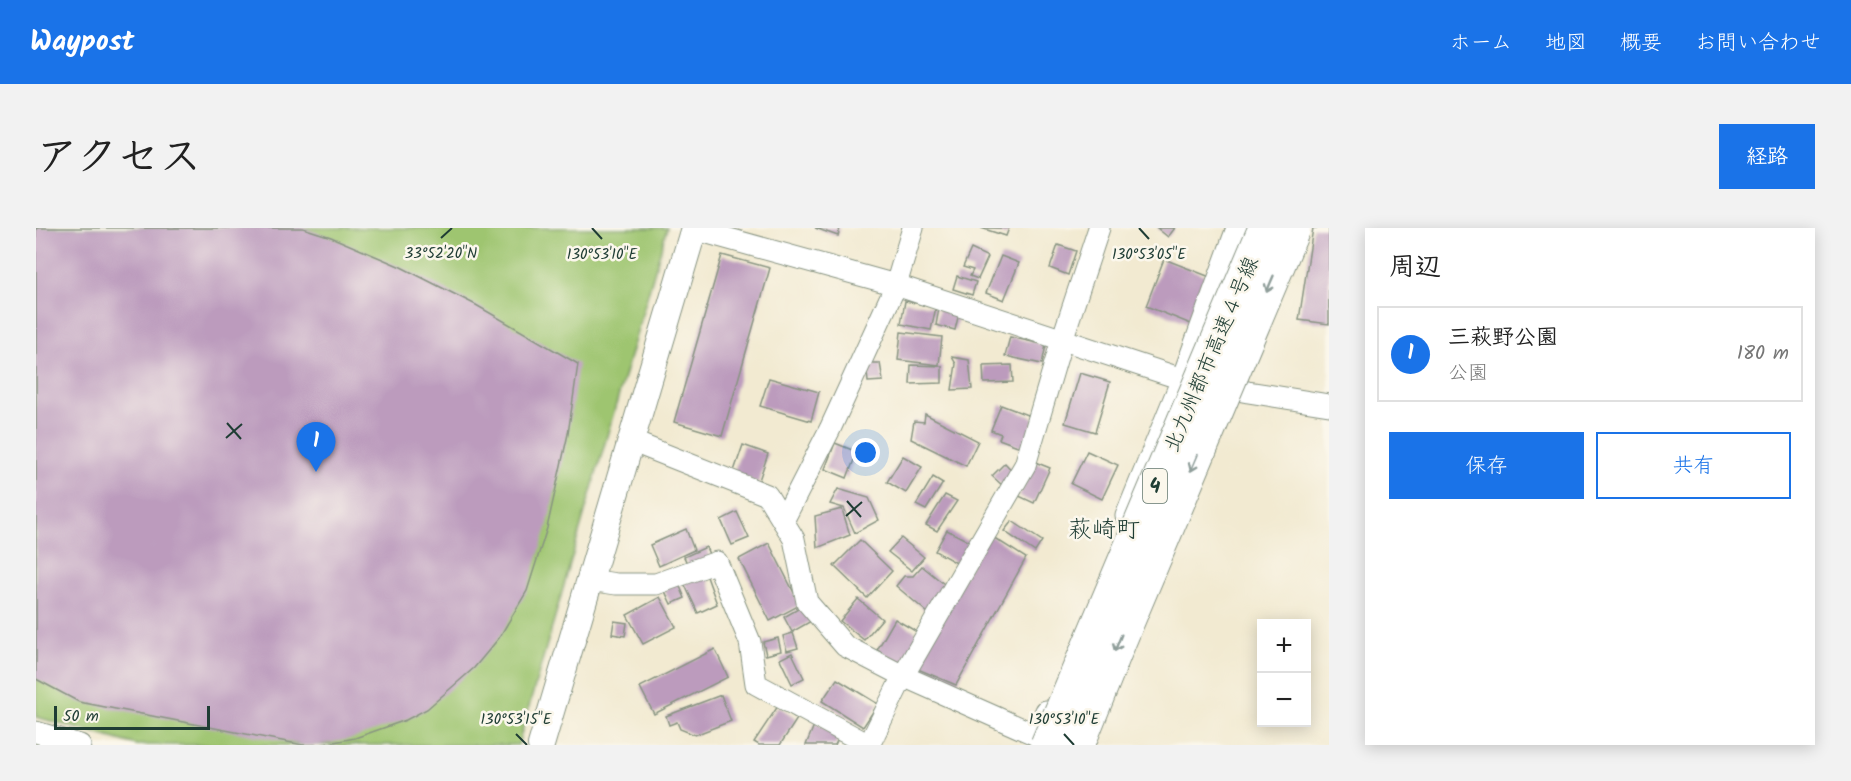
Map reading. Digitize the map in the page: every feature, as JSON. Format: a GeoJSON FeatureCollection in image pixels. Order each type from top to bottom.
{"type":"FeatureCollection","features":[{"type":"Feature","properties":{"kind":"highway","name":"北九州都市高速４号線"},"geometry":{"type":"LineString","coordinates":[[1039,742],[1279,229]]}},
{"type":"Feature","properties":{"kind":"highway","name":"北九州都市高速４号線"},"geometry":{"type":"LineString","coordinates":[[1078,745],[1279,229]]}},
{"type":"Feature","properties":{"kind":"street"},"geometry":{"type":"LineString","coordinates":[[783,521],[830,429],[896,285],[913,228]]}},
{"type":"Feature","properties":{"kind":"street"},"geometry":{"type":"LineString","coordinates":[[590,580],[616,584],[656,584],[717,562],[750,642],[756,684],[869,745],[903,676],[1025,465],[1062,340],[1099,228]]}},
{"type":"Feature","properties":{"kind":"street"},"geometry":{"type":"LineString","coordinates":[[631,441],[767,495],[794,539],[807,602],[845,646],[1039,742],[1182,379],[1237,228]]}},
{"type":"Feature","properties":{"kind":"street"},"geometry":{"type":"LineString","coordinates":[[541,745],[694,229],[896,285],[1182,379],[1329,405]]}},
{"type":"Feature","properties":{"kind":"street"},"geometry":{"type":"LineString","coordinates":[[36,732],[80,745]]}},
{"type":"Feature","properties":{"kind":"green space"},"geometry":{"type":"Polygon","coordinates":[[[36,228],[667,228],[518,745],[137,745],[36,717],[36,228]]]}},
{"type":"Feature","properties":{"kind":"building"},"geometry":{"type":"Polygon","coordinates":[[[36,228],[303,228],[331,237],[401,267],[476,305],[578,364],[568,434],[547,528],[527,591],[499,638],[474,668],[427,709],[406,720],[355,738],[319,745],[303,745],[79,702],[36,679],[36,228]]]}},
{"type":"Feature","properties":{"kind":"building"},"geometry":{"type":"Polygon","coordinates":[[[815,228],[840,228],[838,236],[815,228]]]}},
{"type":"Feature","properties":{"kind":"building"},"geometry":{"type":"Polygon","coordinates":[[[981,228],[1009,228],[1006,236],[981,228]]]}},
{"type":"Feature","properties":{"kind":"building"},"geometry":{"type":"Polygon","coordinates":[[[1157,228],[1175,228],[1168,237],[1157,228]]]}},
{"type":"Feature","properties":{"kind":"building"},"geometry":{"type":"Polygon","coordinates":[[[1313,228],[1329,228],[1329,324],[1299,320],[1313,228]]]}},
{"type":"Feature","properties":{"kind":"building"},"geometry":{"type":"Polygon","coordinates":[[[1058,245],[1076,251],[1068,275],[1050,268],[1058,245]]]}},
{"type":"Feature","properties":{"kind":"building"},"geometry":{"type":"Polygon","coordinates":[[[971,249],[988,257],[978,279],[970,276],[973,270],[963,267],[971,249]]]}},
{"type":"Feature","properties":{"kind":"building"},"geometry":{"type":"Polygon","coordinates":[[[722,255],[770,268],[722,436],[674,422],[722,255]]]}},
{"type":"Feature","properties":{"kind":"building"},"geometry":{"type":"Polygon","coordinates":[[[1001,256],[1019,263],[1004,300],[986,293],[1001,256]]]}},
{"type":"Feature","properties":{"kind":"building"},"geometry":{"type":"Polygon","coordinates":[[[1164,259],[1210,277],[1191,324],[1146,306],[1164,259]]]}},
{"type":"Feature","properties":{"kind":"building"},"geometry":{"type":"Polygon","coordinates":[[[957,276],[976,282],[972,295],[953,289],[957,276]]]}},
{"type":"Feature","properties":{"kind":"building"},"geometry":{"type":"Polygon","coordinates":[[[905,301],[936,307],[931,330],[901,324],[905,301]]]}},
{"type":"Feature","properties":{"kind":"building"},"geometry":{"type":"Polygon","coordinates":[[[939,308],[959,313],[955,330],[936,325],[939,308]]]}},
{"type":"Feature","properties":{"kind":"building"},"geometry":{"type":"Polygon","coordinates":[[[901,332],[942,337],[939,365],[898,360],[901,332]]]}},
{"type":"Feature","properties":{"kind":"building"},"geometry":{"type":"Polygon","coordinates":[[[1010,337],[1046,345],[1042,364],[1005,356],[1010,337]]]}},
{"type":"Feature","properties":{"kind":"building"},"geometry":{"type":"Polygon","coordinates":[[[952,357],[969,360],[972,389],[952,390],[956,364],[952,357]]]}},
{"type":"Feature","properties":{"kind":"building"},"geometry":{"type":"Polygon","coordinates":[[[866,363],[880,363],[883,381],[868,382],[866,363]]]}},
{"type":"Feature","properties":{"kind":"building"},"geometry":{"type":"Polygon","coordinates":[[[911,365],[942,366],[942,383],[910,384],[911,365]]]}},
{"type":"Feature","properties":{"kind":"building"},"geometry":{"type":"Polygon","coordinates":[[[1012,365],[1013,382],[984,383],[983,366],[1012,365]]]}},
{"type":"Feature","properties":{"kind":"building"},"geometry":{"type":"Polygon","coordinates":[[[1080,373],[1110,382],[1095,432],[1065,423],[1080,373]]]}},
{"type":"Feature","properties":{"kind":"building"},"geometry":{"type":"Polygon","coordinates":[[[769,378],[819,392],[811,421],[760,406],[769,378]]]}},
{"type":"Feature","properties":{"kind":"building"},"geometry":{"type":"Polygon","coordinates":[[[1001,405],[1035,418],[1023,448],[999,439],[1001,434],[991,430],[1001,405]]]}},
{"type":"Feature","properties":{"kind":"building"},"geometry":{"type":"Polygon","coordinates":[[[925,414],[978,441],[966,466],[911,439],[914,421],[924,422],[925,414]]]}},
{"type":"Feature","properties":{"kind":"building"},"geometry":{"type":"Polygon","coordinates":[[[835,443],[857,452],[847,478],[825,469],[835,443]]]}},
{"type":"Feature","properties":{"kind":"building"},"geometry":{"type":"Polygon","coordinates":[[[743,445],[768,454],[758,483],[733,474],[743,445]]]}},
{"type":"Feature","properties":{"kind":"building"},"geometry":{"type":"Polygon","coordinates":[[[1087,451],[1118,465],[1102,499],[1071,484],[1087,451]]]}},
{"type":"Feature","properties":{"kind":"building"},"geometry":{"type":"Polygon","coordinates":[[[903,456],[922,467],[906,493],[887,482],[903,456]]]}},
{"type":"Feature","properties":{"kind":"building"},"geometry":{"type":"Polygon","coordinates":[[[1035,462],[1050,468],[1034,503],[1019,496],[1035,462]]]}},
{"type":"Feature","properties":{"kind":"building"},"geometry":{"type":"Polygon","coordinates":[[[1005,463],[1015,474],[1003,486],[992,476],[1005,463]]]}},
{"type":"Feature","properties":{"kind":"building"},"geometry":{"type":"Polygon","coordinates":[[[933,477],[943,483],[926,510],[916,505],[933,477]]]}},
{"type":"Feature","properties":{"kind":"building"},"geometry":{"type":"Polygon","coordinates":[[[838,489],[869,498],[879,520],[855,533],[844,508],[830,504],[838,489]]]}},
{"type":"Feature","properties":{"kind":"building"},"geometry":{"type":"Polygon","coordinates":[[[945,495],[957,501],[937,531],[926,525],[945,495]]]}},
{"type":"Feature","properties":{"kind":"building"},"geometry":{"type":"Polygon","coordinates":[[[842,509],[850,535],[817,548],[815,516],[842,509]]]}},
{"type":"Feature","properties":{"kind":"building"},"geometry":{"type":"Polygon","coordinates":[[[737,512],[749,538],[732,545],[721,520],[737,512]]]}},
{"type":"Feature","properties":{"kind":"building"},"geometry":{"type":"Polygon","coordinates":[[[1012,521],[1042,541],[1035,552],[1004,531],[1012,521]]]}},
{"type":"Feature","properties":{"kind":"building"},"geometry":{"type":"Polygon","coordinates":[[[686,529],[694,550],[659,566],[650,545],[686,529]]]}},
{"type":"Feature","properties":{"kind":"building"},"geometry":{"type":"Polygon","coordinates":[[[947,530],[972,543],[960,565],[935,551],[947,530]]]}},
{"type":"Feature","properties":{"kind":"building"},"geometry":{"type":"Polygon","coordinates":[[[988,534],[1026,558],[956,685],[913,667],[988,534]]]}},
{"type":"Feature","properties":{"kind":"building"},"geometry":{"type":"Polygon","coordinates":[[[901,538],[924,557],[912,571],[888,552],[901,538]]]}},
{"type":"Feature","properties":{"kind":"building"},"geometry":{"type":"Polygon","coordinates":[[[860,540],[892,571],[867,598],[834,566],[860,540]]]}},
{"type":"Feature","properties":{"kind":"building"},"geometry":{"type":"Polygon","coordinates":[[[769,543],[800,605],[770,621],[739,559],[769,543]]]}},
{"type":"Feature","properties":{"kind":"building"},"geometry":{"type":"Polygon","coordinates":[[[706,547],[710,557],[689,567],[684,557],[706,547]]]}},
{"type":"Feature","properties":{"kind":"building"},"geometry":{"type":"Polygon","coordinates":[[[922,566],[949,588],[928,613],[896,586],[904,576],[913,576],[922,566]]]}},
{"type":"Feature","properties":{"kind":"building"},"geometry":{"type":"Polygon","coordinates":[[[706,574],[717,604],[698,613],[684,583],[706,574]]]}},
{"type":"Feature","properties":{"kind":"building"},"geometry":{"type":"Polygon","coordinates":[[[678,582],[685,598],[671,604],[664,589],[678,582]]]}},
{"type":"Feature","properties":{"kind":"building"},"geometry":{"type":"Polygon","coordinates":[[[660,597],[676,627],[643,644],[627,615],[660,597]]]}},
{"type":"Feature","properties":{"kind":"building"},"geometry":{"type":"Polygon","coordinates":[[[858,599],[882,619],[864,640],[840,621],[858,599]]]}},
{"type":"Feature","properties":{"kind":"building"},"geometry":{"type":"Polygon","coordinates":[[[805,605],[813,620],[792,632],[784,617],[805,605]]]}},
{"type":"Feature","properties":{"kind":"building"},"geometry":{"type":"Polygon","coordinates":[[[895,619],[922,635],[903,666],[877,650],[895,619]]]}},
{"type":"Feature","properties":{"kind":"building"},"geometry":{"type":"Polygon","coordinates":[[[614,621],[627,623],[625,636],[612,634],[614,621]]]}},
{"type":"Feature","properties":{"kind":"building"},"geometry":{"type":"Polygon","coordinates":[[[793,633],[798,648],[787,651],[783,636],[793,633]]]}},
{"type":"Feature","properties":{"kind":"building"},"geometry":{"type":"Polygon","coordinates":[[[778,638],[781,651],[766,655],[763,642],[778,638]]]}},
{"type":"Feature","properties":{"kind":"building"},"geometry":{"type":"Polygon","coordinates":[[[715,649],[728,677],[654,714],[640,687],[715,649]]]}},
{"type":"Feature","properties":{"kind":"building"},"geometry":{"type":"Polygon","coordinates":[[[792,653],[804,678],[792,684],[780,659],[792,653]]]}},
{"type":"Feature","properties":{"kind":"building"},"geometry":{"type":"Polygon","coordinates":[[[837,679],[878,704],[863,727],[822,701],[837,679]]]}},
{"type":"Feature","properties":{"kind":"building"},"geometry":{"type":"Polygon","coordinates":[[[721,695],[731,721],[695,735],[680,729],[677,722],[669,725],[666,716],[721,695]]]}},
{"type":"Feature","properties":{"kind":"building"},"geometry":{"type":"Polygon","coordinates":[[[778,706],[797,719],[780,745],[759,745],[754,742],[778,706]]]}},
{"type":"Feature","properties":{"kind":"building"},"geometry":{"type":"Polygon","coordinates":[[[815,723],[840,734],[835,745],[806,745],[815,723]]]}},
{"type":"Feature","properties":{"kind":"place","name":"三萩野公園"},"geometry":{"type":"Point","coordinates":[316,472]}},
{"type":"Feature","properties":{"kind":"district","name":"萩崎町"},"geometry":{"type":"Point","coordinates":[1104,529]}}]}
